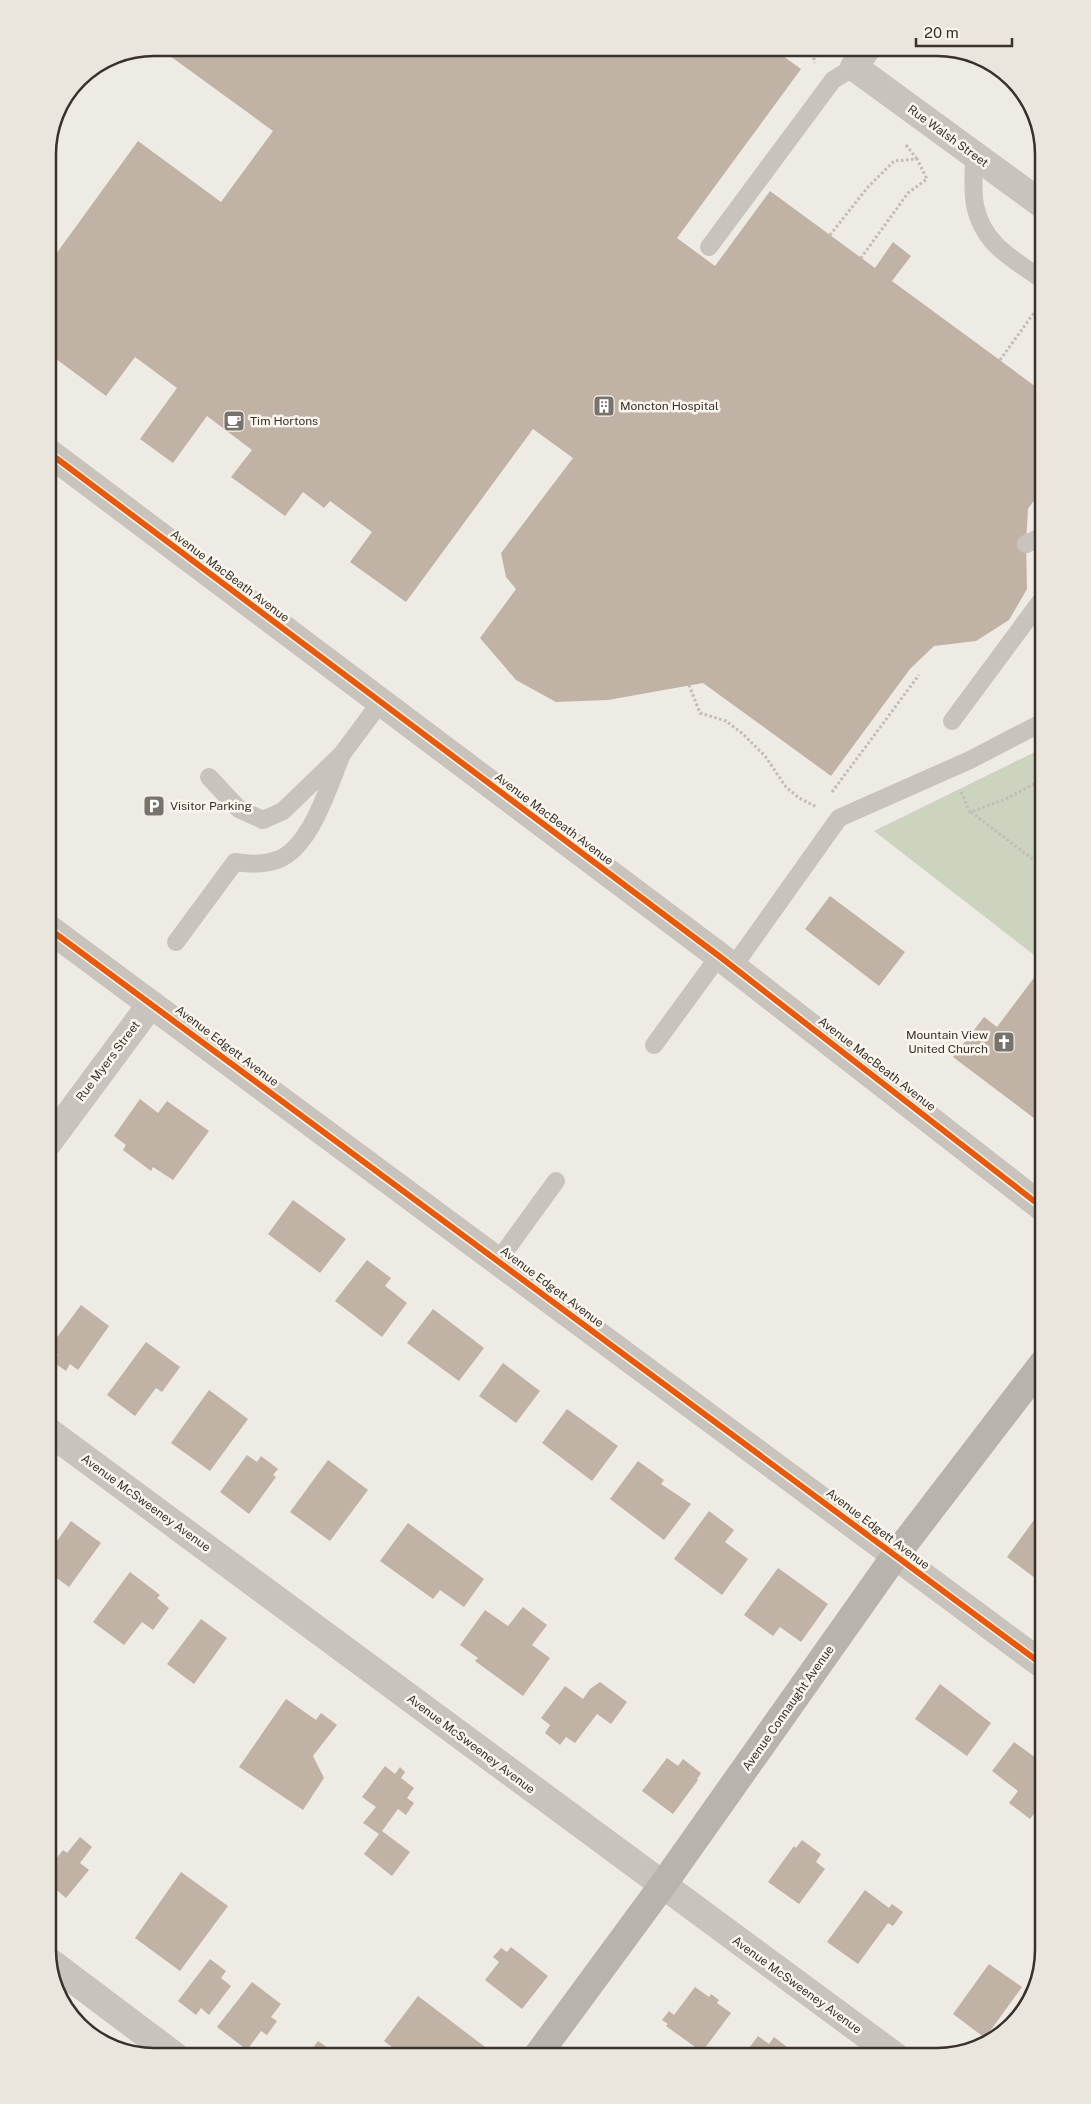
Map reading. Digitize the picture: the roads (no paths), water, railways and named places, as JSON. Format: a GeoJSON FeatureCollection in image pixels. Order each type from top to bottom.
{"type":"FeatureCollection","features":[{"type":"Feature","properties":{"kind":"street","name":"Rue Walsh Street"},"geometry":{"type":"LineString","coordinates":[[860,57],[974,155],[1035,199]]}},
{"type":"Feature","properties":{"kind":"street","name":"Avenue MacBeath Avenue"},"geometry":{"type":"LineString","coordinates":[[56,458],[726,961],[1035,1201]]}},
{"type":"Feature","properties":{"kind":"street","name":"Avenue Edgett Avenue"},"geometry":{"type":"LineString","coordinates":[[56,934],[1035,1658]]}},
{"type":"Feature","properties":{"kind":"street","name":"Rue Myers Street"},"geometry":{"type":"LineString","coordinates":[[56,1132],[151,1004]]}},
{"type":"Feature","properties":{"kind":"street","name":"Avenue Connaught Avenue"},"geometry":{"type":"LineString","coordinates":[[543,2048],[662,1886],[895,1556],[1035,1375]]}},
{"type":"Feature","properties":{"kind":"street","name":"Avenue McSweeney Avenue"},"geometry":{"type":"LineString","coordinates":[[56,1437],[662,1886],[885,2048]]}},
{"type":"Feature","properties":{"kind":"street"},"geometry":{"type":"LineString","coordinates":[[58,1968],[164,2048]]}},
{"type":"Feature","properties":{"kind":"lane"},"geometry":{"type":"LineString","coordinates":[[709,247],[833,80],[860,57]]}},
{"type":"Feature","properties":{"kind":"lane"},"geometry":{"type":"LineString","coordinates":[[974,155],[975,204],[984,229],[992,244],[1035,274]]}},
{"type":"Feature","properties":{"kind":"lane"},"geometry":{"type":"LineString","coordinates":[[1026,544],[1035,540]]}},
{"type":"Feature","properties":{"kind":"lane"},"geometry":{"type":"LineString","coordinates":[[952,721],[1035,610]]}},
{"type":"Feature","properties":{"kind":"lane"},"geometry":{"type":"LineString","coordinates":[[209,777],[239,809],[263,820],[283,812],[342,754],[380,703]]}},
{"type":"Feature","properties":{"kind":"lane"},"geometry":{"type":"LineString","coordinates":[[654,1045],[726,961],[839,818],[970,760],[1035,726]]}},
{"type":"Feature","properties":{"kind":"lane"},"geometry":{"type":"LineString","coordinates":[[176,942],[235,862],[256,865],[278,860],[294,848],[308,832],[342,754]]}},
{"type":"Feature","properties":{"kind":"lane"},"geometry":{"type":"LineString","coordinates":[[498,1261],[556,1181]]}},
{"type":"Feature","properties":{"kind":"place","name":"Moncton Hospital"},"geometry":{"type":"Point","coordinates":[604,406]}},
{"type":"Feature","properties":{"kind":"place","name":"Tim Hortons"},"geometry":{"type":"Point","coordinates":[234,421]}},
{"type":"Feature","properties":{"kind":"place","name":"Visitor Parking"},"geometry":{"type":"Point","coordinates":[154,806]}},
{"type":"Feature","properties":{"kind":"place","name":"Mountain View United Church"},"geometry":{"type":"Point","coordinates":[1004,1042]}}]}
